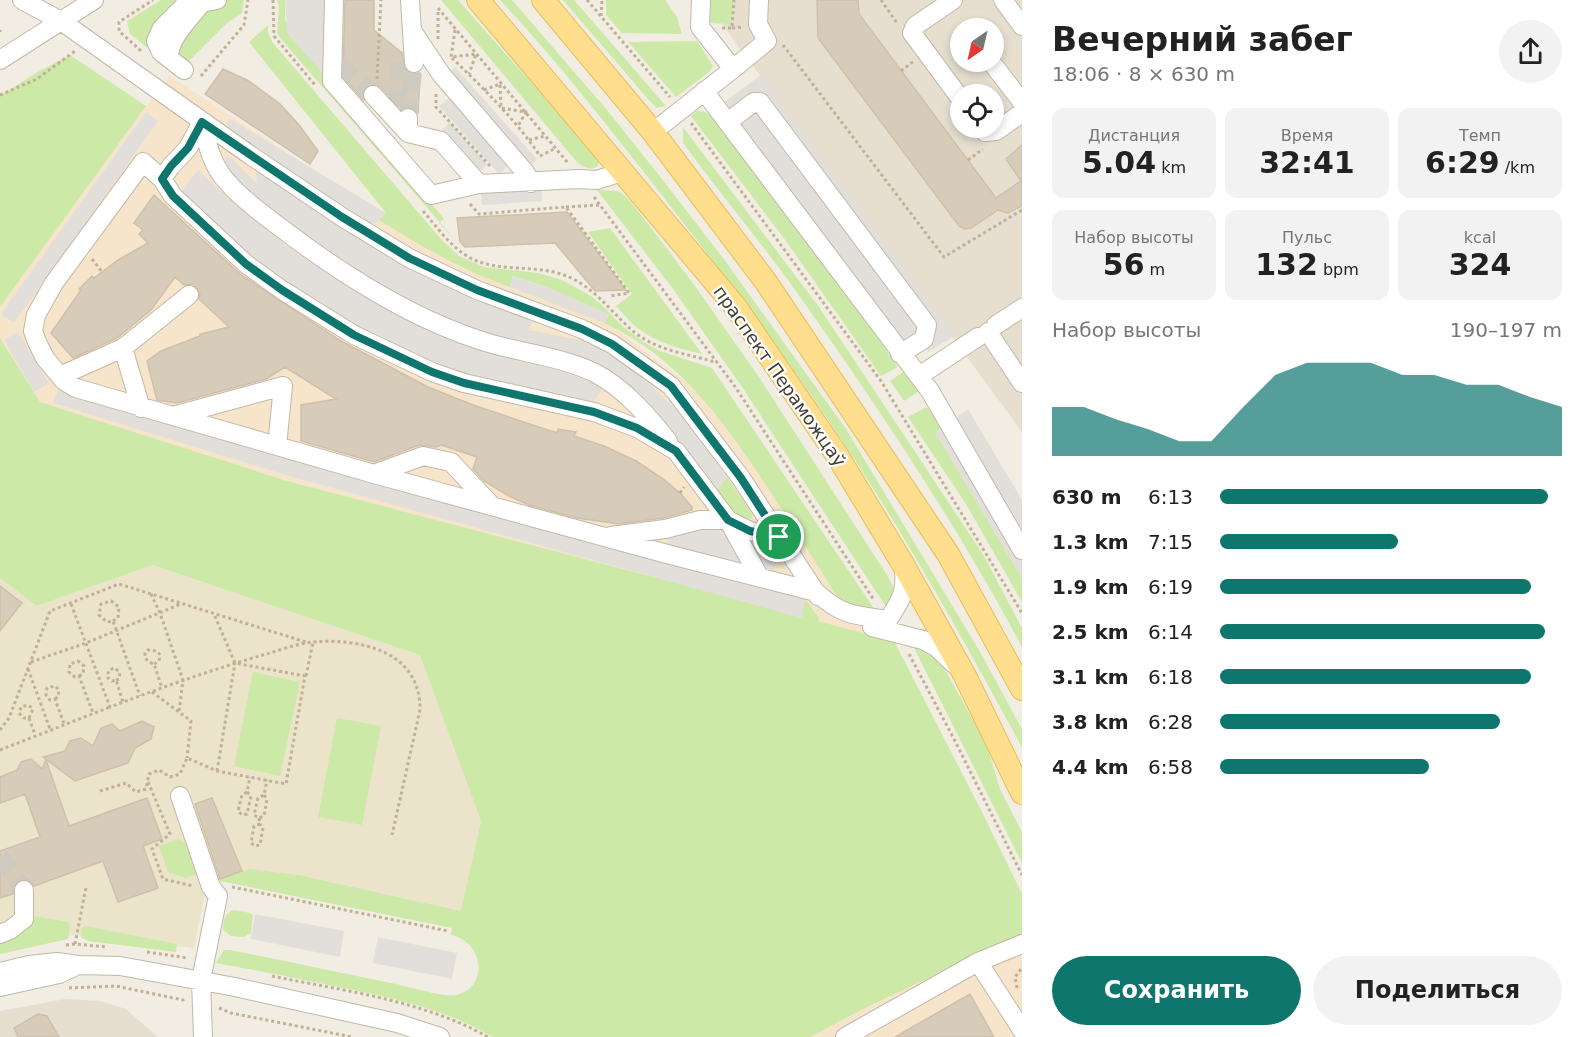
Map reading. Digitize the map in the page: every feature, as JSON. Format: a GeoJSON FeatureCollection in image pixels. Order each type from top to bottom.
{"type":"FeatureCollection","features":[{"type":"Feature","properties":{"kind":"main road","name":"праспект Пераможцаў"},"geometry":{"type":"LineString","coordinates":[[478,0],[735,306],[837,455],[904,566],[964,674],[1022,793]]}},
{"type":"Feature","properties":{"kind":"main road"},"geometry":{"type":"LineString","coordinates":[[543,0],[653,132],[766,282],[948,554],[1022,689]]}},
{"type":"Feature","properties":{"kind":"street"},"geometry":{"type":"LineString","coordinates":[[22,0],[61,21],[202,122],[342,217],[409,258],[477,290],[582,329],[612,344],[671,386],[741,478],[816,592],[824,610],[841,621],[923,640],[936,647],[964,674]]}},
{"type":"Feature","properties":{"kind":"street"},"geometry":{"type":"LineString","coordinates":[[0,60],[94,0]]}},
{"type":"Feature","properties":{"kind":"street"},"geometry":{"type":"LineString","coordinates":[[334,0],[336,62],[332,81],[431,195],[457,187],[479,184],[597,180],[622,172]]}},
{"type":"Feature","properties":{"kind":"street"},"geometry":{"type":"LineString","coordinates":[[701,0],[700,27],[733,69]]}},
{"type":"Feature","properties":{"kind":"street"},"geometry":{"type":"LineString","coordinates":[[653,132],[767,41],[758,24],[759,0]]}},
{"type":"Feature","properties":{"kind":"street"},"geometry":{"type":"LineString","coordinates":[[950,84],[912,33],[915,26],[953,0]]}},
{"type":"Feature","properties":{"kind":"street"},"geometry":{"type":"LineString","coordinates":[[1003,0],[1022,26]]}},
{"type":"Feature","properties":{"kind":"street"},"geometry":{"type":"LineString","coordinates":[[407,1],[413,32],[441,74],[525,172],[531,183]]}},
{"type":"Feature","properties":{"kind":"street"},"geometry":{"type":"LineString","coordinates":[[183,70],[161,52],[156,41],[162,28],[184,6],[209,2]]}},
{"type":"Feature","properties":{"kind":"street"},"geometry":{"type":"LineString","coordinates":[[407,58],[413,32]]}},
{"type":"Feature","properties":{"kind":"street"},"geometry":{"type":"LineString","coordinates":[[999,72],[1022,102]]}},
{"type":"Feature","properties":{"kind":"street"},"geometry":{"type":"LineString","coordinates":[[704,91],[729,121],[900,354],[920,376],[1022,550]]}},
{"type":"Feature","properties":{"kind":"street"},"geometry":{"type":"LineString","coordinates":[[375,98],[402,119],[441,141],[479,184]]}},
{"type":"Feature","properties":{"kind":"street"},"geometry":{"type":"LineString","coordinates":[[729,121],[754,102],[760,102],[927,325],[924,339],[900,354]]}},
{"type":"Feature","properties":{"kind":"street"},"geometry":{"type":"LineString","coordinates":[[1004,125],[1022,113]]}},
{"type":"Feature","properties":{"kind":"street"},"geometry":{"type":"LineString","coordinates":[[162,179],[188,148],[202,122]]}},
{"type":"Feature","properties":{"kind":"street"},"geometry":{"type":"LineString","coordinates":[[202,122],[210,156],[224,178],[260,211],[334,267],[374,291],[439,324],[481,341],[573,364],[596,374],[616,387],[648,416],[676,451],[728,520],[760,578]]}},
{"type":"Feature","properties":{"kind":"street"},"geometry":{"type":"LineString","coordinates":[[676,451],[637,428],[594,412],[464,383],[423,368],[354,335],[282,290],[246,264],[173,196],[162,179],[142,162],[54,283],[36,315],[33,331],[45,358],[64,381],[76,388],[374,474],[816,592],[844,613],[888,620],[899,603],[905,586],[904,566]]}},
{"type":"Feature","properties":{"kind":"street"},"geometry":{"type":"LineString","coordinates":[[60,376],[123,348],[189,295]]}},
{"type":"Feature","properties":{"kind":"street"},"geometry":{"type":"LineString","coordinates":[[920,376],[1022,308]]}},
{"type":"Feature","properties":{"kind":"street"},"geometry":{"type":"LineString","coordinates":[[987,331],[1022,384]]}},
{"type":"Feature","properties":{"kind":"street"},"geometry":{"type":"LineString","coordinates":[[123,348],[141,408]]}},
{"type":"Feature","properties":{"kind":"street"},"geometry":{"type":"LineString","coordinates":[[171,416],[283,386],[277,446]]}},
{"type":"Feature","properties":{"kind":"street"},"geometry":{"type":"LineString","coordinates":[[374,474],[423,456],[451,462],[491,506]]}},
{"type":"Feature","properties":{"kind":"street"},"geometry":{"type":"LineString","coordinates":[[604,537],[665,529],[700,520],[728,520],[750,531],[779,537]]}},
{"type":"Feature","properties":{"kind":"street"},"geometry":{"type":"LineString","coordinates":[[180,796],[211,887],[218,896],[201,980],[202,1037]]}},
{"type":"Feature","properties":{"kind":"street"},"geometry":{"type":"LineString","coordinates":[[0,934],[10,930],[24,919],[24,890]]}},
{"type":"Feature","properties":{"kind":"street"},"geometry":{"type":"LineString","coordinates":[[845,1037],[978,962],[1022,944]]}},
{"type":"Feature","properties":{"kind":"street"},"geometry":{"type":"LineString","coordinates":[[0,972],[29,965],[57,962],[120,966],[201,980],[397,1023],[440,1037]]}},
{"type":"Feature","properties":{"kind":"street"},"geometry":{"type":"LineString","coordinates":[[978,962],[1022,1030]]}},
{"type":"Feature","properties":{"kind":"street"},"geometry":{"type":"LineString","coordinates":[[0,987],[59,974],[78,965]]}},
{"type":"Feature","properties":{"kind":"path"},"geometry":{"type":"LineString","coordinates":[[119,22],[153,0]]}},
{"type":"Feature","properties":{"kind":"path"},"geometry":{"type":"LineString","coordinates":[[183,70],[244,25],[248,0]]}},
{"type":"Feature","properties":{"kind":"path"},"geometry":{"type":"LineString","coordinates":[[273,0],[274,36],[322,93]]}},
{"type":"Feature","properties":{"kind":"path"},"geometry":{"type":"LineString","coordinates":[[375,98],[381,0]]}},
{"type":"Feature","properties":{"kind":"path"},"geometry":{"type":"LineString","coordinates":[[586,0],[681,109],[880,381],[1022,613]]}},
{"type":"Feature","properties":{"kind":"path"},"geometry":{"type":"LineString","coordinates":[[601,17],[602,0]]}},
{"type":"Feature","properties":{"kind":"path"},"geometry":{"type":"LineString","coordinates":[[732,28],[734,0]]}},
{"type":"Feature","properties":{"kind":"path"},"geometry":{"type":"LineString","coordinates":[[881,0],[899,25],[912,33]]}},
{"type":"Feature","properties":{"kind":"path"},"geometry":{"type":"LineString","coordinates":[[438,8],[438,45]]}},
{"type":"Feature","properties":{"kind":"path"},"geometry":{"type":"LineString","coordinates":[[700,27],[744,27],[749,30]]}},
{"type":"Feature","properties":{"kind":"path"},"geometry":{"type":"LineString","coordinates":[[452,57],[455,29]]}},
{"type":"Feature","properties":{"kind":"path"},"geometry":{"type":"LineString","coordinates":[[778,38],[944,257],[1022,210]]}},
{"type":"Feature","properties":{"kind":"path"},"geometry":{"type":"LineString","coordinates":[[0,95],[37,79],[82,45]]}},
{"type":"Feature","properties":{"kind":"path"},"geometry":{"type":"LineString","coordinates":[[445,51],[501,108],[540,156],[556,148]]}},
{"type":"Feature","properties":{"kind":"path"},"geometry":{"type":"LineString","coordinates":[[452,57],[476,54],[469,74]]}},
{"type":"Feature","properties":{"kind":"path"},"geometry":{"type":"LineString","coordinates":[[484,90],[500,84],[501,108]]}},
{"type":"Feature","properties":{"kind":"path"},"geometry":{"type":"LineString","coordinates":[[501,108],[526,112],[518,127]]}},
{"type":"Feature","properties":{"kind":"path"},"geometry":{"type":"LineString","coordinates":[[529,140],[545,135]]}},
{"type":"Feature","properties":{"kind":"path"},"geometry":{"type":"LineString","coordinates":[[457,187],[479,214],[600,205]]}},
{"type":"Feature","properties":{"kind":"path"},"geometry":{"type":"LineString","coordinates":[[419,206],[454,246],[473,259],[501,266],[548,271],[575,280],[607,305],[635,333],[682,355],[717,363],[876,603]]}},
{"type":"Feature","properties":{"kind":"path"},"geometry":{"type":"LineString","coordinates":[[566,207],[629,293],[610,296]]}},
{"type":"Feature","properties":{"kind":"path"},"geometry":{"type":"LineString","coordinates":[[86,252],[102,272]]}},
{"type":"Feature","properties":{"kind":"path"},"geometry":{"type":"LineString","coordinates":[[0,730],[9,718],[50,611],[119,584],[307,643]]}},
{"type":"Feature","properties":{"kind":"path"},"geometry":{"type":"LineString","coordinates":[[151,594],[160,613],[183,680],[179,712]]}},
{"type":"Feature","properties":{"kind":"path"},"geometry":{"type":"LineString","coordinates":[[111,601],[119,608],[118,618],[113,621],[107,622],[99,615],[101,604],[111,601]]}},
{"type":"Feature","properties":{"kind":"path"},"geometry":{"type":"LineString","coordinates":[[71,604],[110,707]]}},
{"type":"Feature","properties":{"kind":"path"},"geometry":{"type":"LineString","coordinates":[[31,662],[87,643],[182,604]]}},
{"type":"Feature","properties":{"kind":"path"},"geometry":{"type":"LineString","coordinates":[[214,614],[235,663],[217,771]]}},
{"type":"Feature","properties":{"kind":"path"},"geometry":{"type":"LineString","coordinates":[[113,621],[140,696]]}},
{"type":"Feature","properties":{"kind":"path"},"geometry":{"type":"LineString","coordinates":[[187,758],[217,771],[286,784],[313,642]]}},
{"type":"Feature","properties":{"kind":"path"},"geometry":{"type":"LineString","coordinates":[[0,750],[152,691],[235,663],[313,642],[365,645],[390,654],[404,666],[415,680],[420,695],[420,710],[392,835]]}},
{"type":"Feature","properties":{"kind":"path"},"geometry":{"type":"LineString","coordinates":[[154,664],[159,661],[160,655],[157,651],[148,650],[145,658],[154,664],[162,688]]}},
{"type":"Feature","properties":{"kind":"path"},"geometry":{"type":"LineString","coordinates":[[908,651],[1022,875]]}},
{"type":"Feature","properties":{"kind":"path"},"geometry":{"type":"LineString","coordinates":[[78,661],[84,666],[83,674],[79,676],[75,677],[69,672],[70,664],[78,661]]}},
{"type":"Feature","properties":{"kind":"path"},"geometry":{"type":"LineString","coordinates":[[235,663],[305,676]]}},
{"type":"Feature","properties":{"kind":"path"},"geometry":{"type":"LineString","coordinates":[[115,668],[120,673],[119,679],[116,680],[112,681],[107,677],[108,670],[115,668]]}},
{"type":"Feature","properties":{"kind":"path"},"geometry":{"type":"LineString","coordinates":[[28,669],[50,729]]}},
{"type":"Feature","properties":{"kind":"path"},"geometry":{"type":"LineString","coordinates":[[79,676],[93,713]]}},
{"type":"Feature","properties":{"kind":"path"},"geometry":{"type":"LineString","coordinates":[[116,680],[123,702]]}},
{"type":"Feature","properties":{"kind":"path"},"geometry":{"type":"LineString","coordinates":[[55,686],[59,690],[58,697],[55,699],[50,700],[46,695],[47,688],[55,686]]}},
{"type":"Feature","properties":{"kind":"path"},"geometry":{"type":"LineString","coordinates":[[100,791],[126,783],[136,792],[146,789],[149,774],[159,770],[170,777],[180,774],[187,758],[190,722],[152,691]]}},
{"type":"Feature","properties":{"kind":"path"},"geometry":{"type":"LineString","coordinates":[[55,699],[64,724]]}},
{"type":"Feature","properties":{"kind":"path"},"geometry":{"type":"LineString","coordinates":[[29,718],[24,718],[19,713],[21,707],[27,705],[33,709],[29,718],[35,735]]}},
{"type":"Feature","properties":{"kind":"path"},"geometry":{"type":"LineString","coordinates":[[247,792],[242,795],[238,811],[242,815],[247,814],[250,777]]}},
{"type":"Feature","properties":{"kind":"path"},"geometry":{"type":"LineString","coordinates":[[148,780],[170,834],[152,849],[163,879],[205,890],[218,884],[448,931]]}},
{"type":"Feature","properties":{"kind":"path"},"geometry":{"type":"LineString","coordinates":[[259,818],[264,816],[267,780]]}},
{"type":"Feature","properties":{"kind":"path"},"geometry":{"type":"LineString","coordinates":[[260,824],[254,826],[251,843],[255,846],[260,845],[263,828],[259,818],[254,815],[258,798],[264,795]]}},
{"type":"Feature","properties":{"kind":"path"},"geometry":{"type":"LineString","coordinates":[[75,944],[86,887]]}},
{"type":"Feature","properties":{"kind":"path"},"geometry":{"type":"LineString","coordinates":[[1018,991],[1015,977],[1022,968]]}},
{"type":"Feature","properties":{"kind":"path"},"geometry":{"type":"LineString","coordinates":[[64,989],[116,986],[183,1000],[184,1009]]}},
{"type":"Feature","properties":{"kind":"path"},"geometry":{"type":"LineString","coordinates":[[231,1013],[352,1037]]}},
{"type":"Feature","properties":{"kind":"shaded area"},"geometry":{"type":"Polygon","coordinates":[[[285,0],[334,0],[326,77],[287,33],[285,0]]]}},
{"type":"Feature","properties":{"kind":"shaded area"},"geometry":{"type":"Polygon","coordinates":[[[705,0],[1022,0],[1022,432],[705,1],[705,0]]]}},
{"type":"Feature","properties":{"kind":"shaded area"},"geometry":{"type":"Polygon","coordinates":[[[455,67],[537,159],[529,167],[447,74],[455,67]]]}},
{"type":"Feature","properties":{"kind":"shaded area"},"geometry":{"type":"Polygon","coordinates":[[[761,75],[956,335],[928,352],[923,343],[910,351],[724,102],[761,75]]]}},
{"type":"Feature","properties":{"kind":"shaded area"},"geometry":{"type":"Polygon","coordinates":[[[170,76],[446,257],[484,267],[616,329],[707,398],[894,641],[287,481],[39,402],[0,338],[0,307],[170,76]]]}},
{"type":"Feature","properties":{"kind":"shaded area"},"geometry":{"type":"Polygon","coordinates":[[[449,98],[509,165],[499,174],[439,106],[449,98]]]}},
{"type":"Feature","properties":{"kind":"shaded area"},"geometry":{"type":"Polygon","coordinates":[[[146,112],[158,121],[14,323],[1,314],[146,112]]]}},
{"type":"Feature","properties":{"kind":"shaded area"},"geometry":{"type":"Polygon","coordinates":[[[230,119],[386,213],[360,238],[473,299],[534,319],[528,330],[580,340],[608,352],[642,377],[685,418],[727,477],[715,493],[670,429],[625,386],[476,331],[415,304],[329,255],[267,210],[219,164],[228,156],[257,183],[256,168],[218,140],[230,119]]]}},
{"type":"Feature","properties":{"kind":"shaded area"},"geometry":{"type":"Polygon","coordinates":[[[450,122],[487,164],[480,172],[442,130],[450,122]]]}},
{"type":"Feature","properties":{"kind":"shaded area"},"geometry":{"type":"Polygon","coordinates":[[[198,170],[280,241],[323,271],[366,296],[458,340],[523,362],[567,370],[596,382],[603,388],[593,401],[517,389],[454,370],[370,334],[306,297],[262,267],[181,193],[198,170]]]}},
{"type":"Feature","properties":{"kind":"shaded area"},"geometry":{"type":"Polygon","coordinates":[[[541,188],[542,201],[482,205],[481,192],[541,188]]]}},
{"type":"Feature","properties":{"kind":"shaded area"},"geometry":{"type":"Polygon","coordinates":[[[512,276],[549,288],[609,314],[604,323],[510,287],[512,276]]]}},
{"type":"Feature","properties":{"kind":"shaded area"},"geometry":{"type":"Polygon","coordinates":[[[18,332],[49,383],[34,392],[4,340],[18,332]]]}},
{"type":"Feature","properties":{"kind":"shaded area"},"geometry":{"type":"Polygon","coordinates":[[[59,387],[291,456],[805,599],[802,618],[286,475],[53,403],[59,387]]]}},
{"type":"Feature","properties":{"kind":"shaded area"},"geometry":{"type":"Polygon","coordinates":[[[968,409],[1022,500],[1022,578],[935,432],[968,409]]]}},
{"type":"Feature","properties":{"kind":"shaded area"},"geometry":{"type":"Polygon","coordinates":[[[715,526],[770,543],[777,553],[774,575],[668,546],[669,534],[715,526]]]}},
{"type":"Feature","properties":{"kind":"shaded area"},"geometry":{"type":"Polygon","coordinates":[[[151,565],[421,655],[481,821],[462,911],[299,875],[249,869],[207,884],[194,948],[76,935],[0,946],[0,578],[38,606],[151,565]]]}},
{"type":"Feature","properties":{"kind":"shaded area"},"geometry":{"type":"Polygon","coordinates":[[[255,914],[344,931],[340,957],[251,939],[255,914]]]}},
{"type":"Feature","properties":{"kind":"shaded area"},"geometry":{"type":"Polygon","coordinates":[[[1022,934],[1022,1037],[810,1037],[867,1007],[1022,934]]]}},
{"type":"Feature","properties":{"kind":"shaded area"},"geometry":{"type":"Polygon","coordinates":[[[378,937],[457,953],[452,979],[373,963],[378,937]]]}},
{"type":"Feature","properties":{"kind":"shaded area"},"geometry":{"type":"Polygon","coordinates":[[[65,999],[100,1001],[126,1009],[158,1037],[0,1037],[0,1011],[65,999]]]}},
{"type":"Feature","properties":{"kind":"green space"},"geometry":{"type":"Polygon","coordinates":[[[161,0],[244,0],[242,13],[226,24],[178,72],[130,34],[127,21],[161,0]]]}},
{"type":"Feature","properties":{"kind":"green space"},"geometry":{"type":"Polygon","coordinates":[[[277,0],[285,0],[285,20],[326,77],[444,219],[440,222],[280,38],[277,33],[279,7],[277,0]]]}},
{"type":"Feature","properties":{"kind":"green space"},"geometry":{"type":"Polygon","coordinates":[[[441,0],[458,0],[597,157],[598,166],[586,168],[576,161],[441,0]]]}},
{"type":"Feature","properties":{"kind":"green space"},"geometry":{"type":"Polygon","coordinates":[[[500,0],[512,0],[607,110],[723,258],[846,429],[979,650],[1022,729],[1022,747],[967,647],[880,499],[786,359],[596,111],[500,0]]]}},
{"type":"Feature","properties":{"kind":"green space"},"geometry":{"type":"Polygon","coordinates":[[[563,0],[574,0],[666,106],[657,108],[647,98],[563,0]]]}},
{"type":"Feature","properties":{"kind":"green space"},"geometry":{"type":"Polygon","coordinates":[[[606,0],[665,0],[677,17],[682,34],[622,33],[606,15],[606,0]]]}},
{"type":"Feature","properties":{"kind":"green space"},"geometry":{"type":"Polygon","coordinates":[[[711,0],[733,0],[731,24],[710,23],[711,0]]]}},
{"type":"Feature","properties":{"kind":"green space"},"geometry":{"type":"Polygon","coordinates":[[[268,25],[268,33],[273,43],[441,239],[459,256],[484,267],[538,273],[562,280],[591,296],[622,326],[645,343],[660,351],[712,368],[875,610],[858,608],[838,598],[743,451],[704,401],[659,357],[633,338],[604,323],[609,315],[549,288],[513,276],[510,287],[475,273],[379,220],[386,213],[249,42],[268,25]]]}},
{"type":"Feature","properties":{"kind":"green space"},"geometry":{"type":"Polygon","coordinates":[[[697,41],[713,66],[709,72],[676,97],[628,42],[697,41]]]}},
{"type":"Feature","properties":{"kind":"green space"},"geometry":{"type":"Polygon","coordinates":[[[70,55],[146,106],[0,307],[0,96],[70,55]]]}},
{"type":"Feature","properties":{"kind":"green space"},"geometry":{"type":"Polygon","coordinates":[[[697,111],[705,112],[714,118],[826,264],[898,367],[881,376],[786,241],[691,116],[697,111]]]}},
{"type":"Feature","properties":{"kind":"green space"},"geometry":{"type":"Polygon","coordinates":[[[683,127],[819,307],[984,556],[1022,628],[1022,647],[969,552],[911,460],[788,280],[683,143],[683,127]]]}},
{"type":"Feature","properties":{"kind":"green space"},"geometry":{"type":"Polygon","coordinates":[[[597,190],[617,191],[632,203],[690,279],[759,377],[887,575],[895,590],[888,610],[742,387],[673,289],[597,190]]]}},
{"type":"Feature","properties":{"kind":"green space"},"geometry":{"type":"Polygon","coordinates":[[[440,222],[463,249],[439,223],[440,222]]]}},
{"type":"Feature","properties":{"kind":"green space"},"geometry":{"type":"Polygon","coordinates":[[[610,228],[702,354],[654,339],[634,325],[616,306],[632,294],[588,232],[610,228]]]}},
{"type":"Feature","properties":{"kind":"green space"},"geometry":{"type":"Polygon","coordinates":[[[0,338],[40,402],[287,481],[802,616],[805,599],[819,618],[818,621],[894,641],[1022,894],[1022,934],[867,1007],[810,1037],[493,1037],[455,1018],[395,999],[216,963],[224,950],[230,950],[434,993],[455,995],[466,991],[474,984],[478,975],[476,955],[471,946],[451,935],[452,928],[220,881],[220,879],[249,869],[299,875],[461,911],[481,821],[420,655],[152,565],[37,606],[0,578],[0,338]]]}},
{"type":"Feature","properties":{"kind":"green space"},"geometry":{"type":"Polygon","coordinates":[[[906,370],[919,391],[904,401],[890,381],[906,370]]]}},
{"type":"Feature","properties":{"kind":"green space"},"geometry":{"type":"Polygon","coordinates":[[[927,407],[941,428],[935,432],[1022,578],[1022,602],[966,504],[908,417],[927,407]]]}},
{"type":"Feature","properties":{"kind":"green space"},"geometry":{"type":"Polygon","coordinates":[[[727,477],[753,515],[751,519],[738,517],[715,493],[727,477]]]}},
{"type":"Feature","properties":{"kind":"green space"},"geometry":{"type":"Polygon","coordinates":[[[913,646],[930,651],[941,662],[987,746],[1000,789],[1022,832],[1022,863],[913,646]]]}},
{"type":"Feature","properties":{"kind":"green space"},"geometry":{"type":"Polygon","coordinates":[[[253,672],[300,682],[280,776],[234,766],[253,672]]]}},
{"type":"Feature","properties":{"kind":"green space"},"geometry":{"type":"Polygon","coordinates":[[[337,718],[381,726],[362,825],[318,817],[337,718]]]}},
{"type":"Feature","properties":{"kind":"green space"},"geometry":{"type":"Polygon","coordinates":[[[178,839],[188,845],[198,874],[185,878],[168,872],[159,846],[178,839]]]}},
{"type":"Feature","properties":{"kind":"green space"},"geometry":{"type":"Polygon","coordinates":[[[234,910],[253,915],[251,934],[244,937],[231,936],[223,930],[225,918],[234,910]]]}},
{"type":"Feature","properties":{"kind":"green space"},"geometry":{"type":"Polygon","coordinates":[[[34,916],[69,922],[68,939],[0,954],[0,942],[34,916]]]}},
{"type":"Feature","properties":{"kind":"green space"},"geometry":{"type":"Polygon","coordinates":[[[85,926],[177,944],[176,952],[88,941],[81,937],[82,928],[85,926]]]}},
{"type":"Feature","properties":{"kind":"building"},"geometry":{"type":"Polygon","coordinates":[[[345,0],[374,0],[374,30],[402,53],[405,70],[414,74],[420,73],[418,113],[409,107],[401,109],[376,84],[365,87],[362,92],[363,100],[343,77],[345,0]]]}},
{"type":"Feature","properties":{"kind":"building"},"geometry":{"type":"Polygon","coordinates":[[[817,0],[858,0],[859,14],[996,198],[1021,181],[1006,159],[1022,145],[1022,206],[1008,213],[998,210],[971,228],[965,229],[959,226],[818,38],[817,0]]]}},
{"type":"Feature","properties":{"kind":"building"},"geometry":{"type":"Polygon","coordinates":[[[223,69],[249,81],[280,104],[318,151],[310,164],[205,94],[223,69]]]}},
{"type":"Feature","properties":{"kind":"building"},"geometry":{"type":"Polygon","coordinates":[[[154,195],[240,274],[341,341],[428,387],[473,405],[557,433],[558,429],[576,432],[574,436],[604,446],[636,461],[662,478],[680,493],[692,510],[663,518],[619,524],[577,518],[529,505],[509,496],[484,481],[473,469],[477,457],[441,445],[436,447],[419,445],[374,462],[301,441],[301,405],[336,399],[285,367],[266,379],[177,403],[157,400],[147,361],[161,351],[200,336],[200,334],[229,327],[199,299],[200,293],[193,284],[184,285],[175,277],[151,310],[117,338],[73,358],[51,333],[81,290],[79,289],[92,276],[94,278],[118,260],[148,243],[139,234],[143,230],[134,223],[154,195]]]}},
{"type":"Feature","properties":{"kind":"building"},"geometry":{"type":"Polygon","coordinates":[[[567,212],[626,290],[595,291],[555,243],[465,247],[460,242],[457,218],[567,212]]]}},
{"type":"Feature","properties":{"kind":"building"},"geometry":{"type":"Polygon","coordinates":[[[0,586],[22,603],[0,631],[0,586]]]}},
{"type":"Feature","properties":{"kind":"building"},"geometry":{"type":"Polygon","coordinates":[[[142,721],[154,727],[151,739],[135,748],[128,763],[75,781],[43,757],[65,751],[70,741],[81,738],[93,746],[101,728],[112,724],[120,731],[142,721]]]}},
{"type":"Feature","properties":{"kind":"building"},"geometry":{"type":"Polygon","coordinates":[[[31,759],[42,769],[46,760],[69,826],[147,798],[162,839],[143,846],[158,888],[118,902],[103,861],[34,886],[29,880],[19,880],[14,885],[13,894],[0,898],[0,851],[40,837],[25,794],[0,803],[0,777],[17,770],[21,762],[31,759]]]}},
{"type":"Feature","properties":{"kind":"building"},"geometry":{"type":"Polygon","coordinates":[[[212,798],[242,871],[220,879],[195,804],[212,798]]]}},
{"type":"Feature","properties":{"kind":"building"},"geometry":{"type":"Polygon","coordinates":[[[970,994],[994,1037],[895,1037],[970,994]]]}},
{"type":"Feature","properties":{"kind":"building"},"geometry":{"type":"Polygon","coordinates":[[[38,1014],[47,1016],[59,1037],[18,1037],[14,1028],[38,1014]]]}},
{"type":"Feature","properties":{"kind":"tunnel"},"geometry":{"type":"LineString","coordinates":[[397,107],[401,52]]}},
{"type":"Feature","properties":{"kind":"tunnel"},"geometry":{"type":"LineString","coordinates":[[408,118],[414,63]]}},
{"type":"Feature","properties":{"kind":"tunnel"},"geometry":{"type":"LineString","coordinates":[[340,65],[373,95]]}},
{"type":"Feature","properties":{"kind":"tunnel"},"geometry":{"type":"LineString","coordinates":[[0,857],[24,890]]}},
{"type":"Feature","properties":{"kind":"route"},"geometry":{"type":"LineString","coordinates":[[202,122],[342,217],[409,258],[477,290],[582,329],[612,344],[671,386],[741,478],[779,537],[750,531],[728,520],[676,451],[637,428],[594,412],[464,383],[404,360],[354,335],[282,290],[246,264],[173,196],[162,179],[188,148],[202,122]]}}]}
